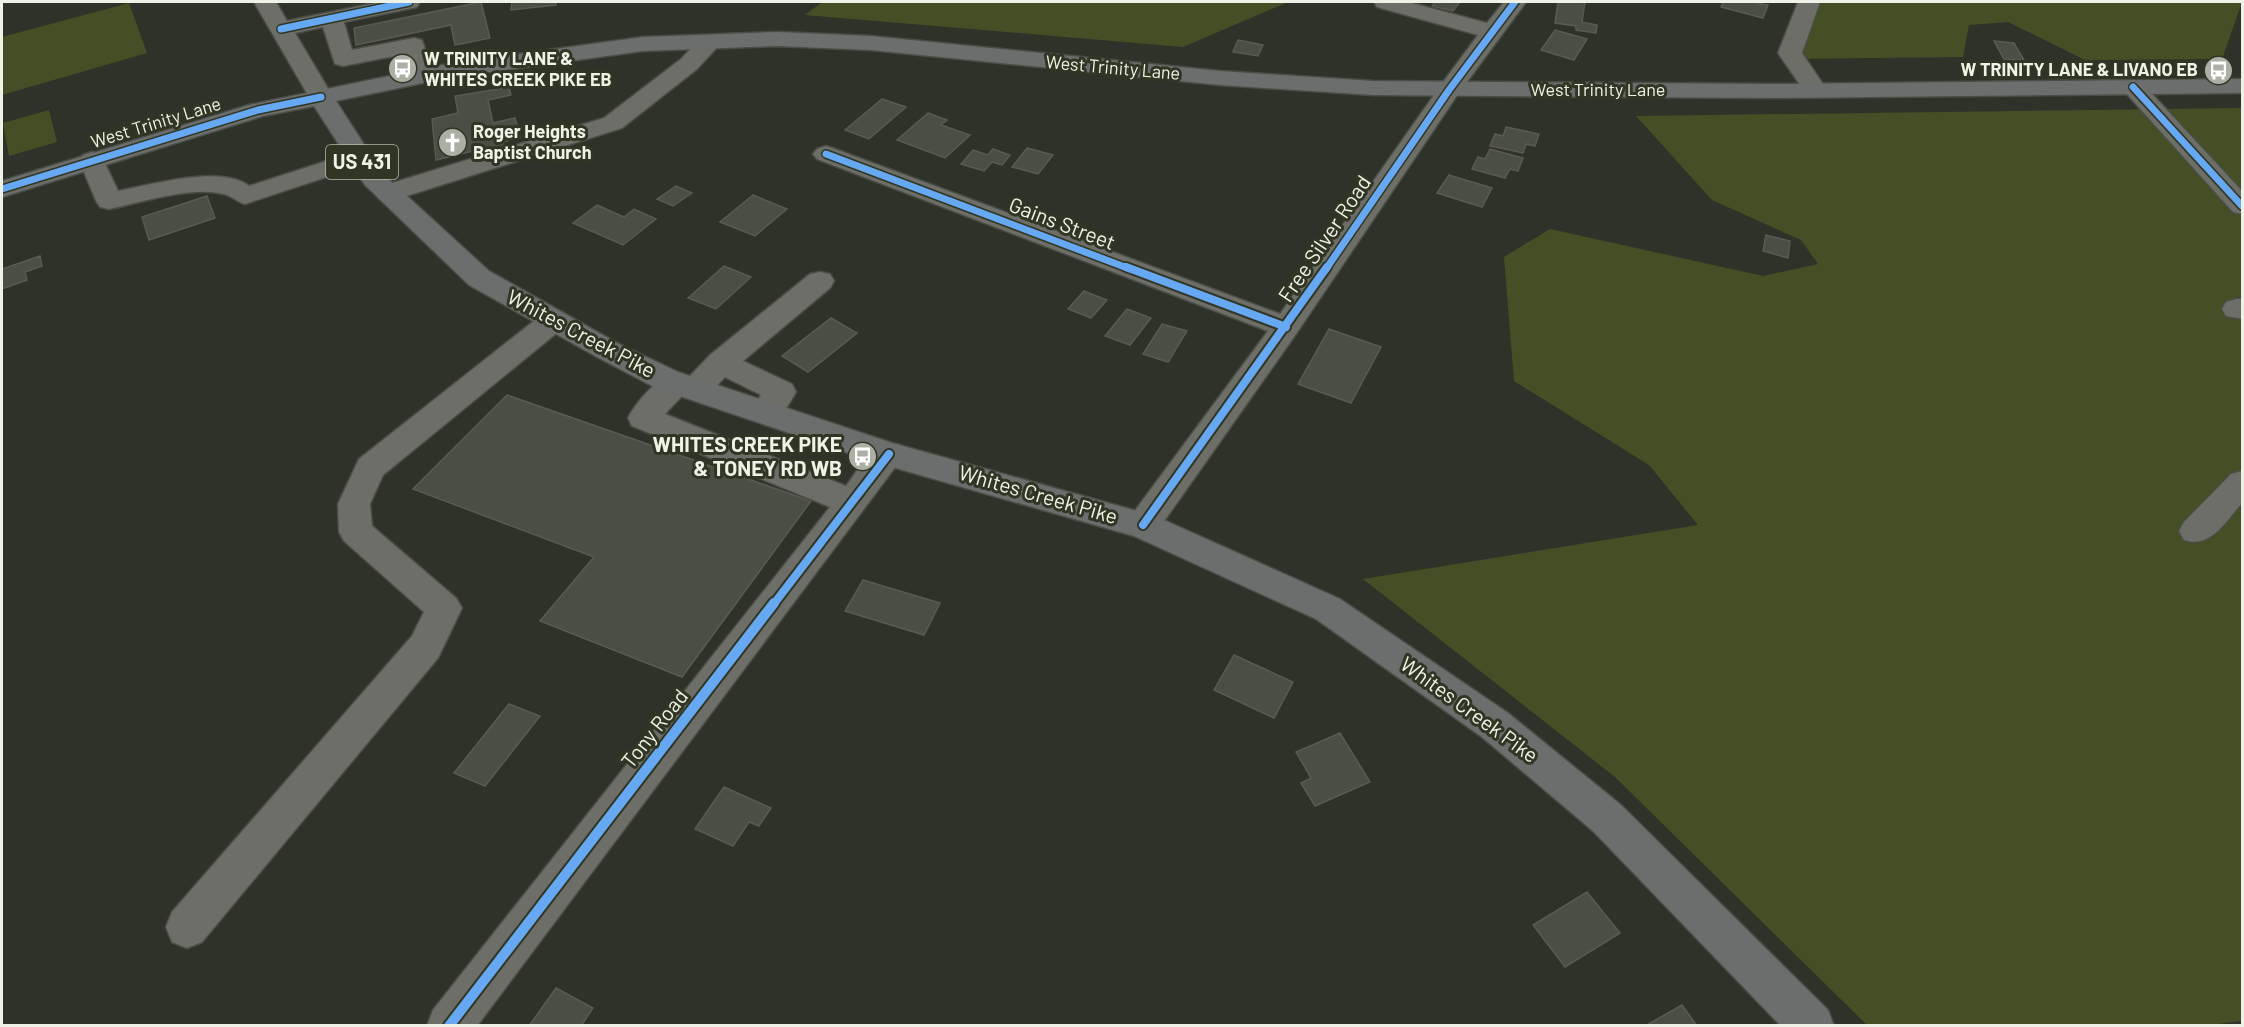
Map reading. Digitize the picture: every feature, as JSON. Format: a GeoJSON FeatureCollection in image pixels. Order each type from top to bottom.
{"type":"FeatureCollection","features":[{"type":"Feature","properties":{"kind":"main road","name":"West Trinity Lane"},"geometry":{"type":"LineString","coordinates":[[2,189],[258,110],[422,76],[643,44],[777,39],[871,43],[1220,78],[1373,88],[1449,90],[1815,90],[2242,86]]}},
{"type":"Feature","properties":{"kind":"main road","name":"Whites Creek Pike"},"geometry":{"type":"LineString","coordinates":[[321,97],[374,179],[479,278],[607,350],[685,386],[889,454],[1143,525],[1328,609],[1495,725],[1607,818],[1812,1026]]}},
{"type":"Feature","properties":{"kind":"street"},"geometry":{"type":"LineString","coordinates":[[265,2],[321,97]]}},
{"type":"Feature","properties":{"kind":"street"},"geometry":{"type":"LineString","coordinates":[[281,29],[409,2]]}},
{"type":"Feature","properties":{"kind":"street"},"geometry":{"type":"LineString","coordinates":[[1385,2],[1493,32]]}},
{"type":"Feature","properties":{"kind":"street","name":"Free Silver Road"},"geometry":{"type":"LineString","coordinates":[[1143,525],[1286,327],[1449,90],[1515,2]]}},
{"type":"Feature","properties":{"kind":"street"},"geometry":{"type":"LineString","coordinates":[[1809,2],[1790,53],[1815,90]]}},
{"type":"Feature","properties":{"kind":"street"},"geometry":{"type":"LineString","coordinates":[[332,18],[343,59],[414,45],[422,76]]}},
{"type":"Feature","properties":{"kind":"street"},"geometry":{"type":"LineString","coordinates":[[388,193],[613,123],[689,64],[710,42]]}},
{"type":"Feature","properties":{"kind":"street"},"geometry":{"type":"LineString","coordinates":[[2133,87],[2238,196]]}},
{"type":"Feature","properties":{"kind":"street","name":"Gains Street"},"geometry":{"type":"LineString","coordinates":[[826,154],[1286,327]]}},
{"type":"Feature","properties":{"kind":"street"},"geometry":{"type":"LineString","coordinates":[[92,160],[109,201],[195,184],[234,187],[245,196],[360,158]]}},
{"type":"Feature","properties":{"kind":"street"},"geometry":{"type":"LineString","coordinates":[[820,281],[721,363],[685,386],[643,418],[852,502]]}},
{"type":"Feature","properties":{"kind":"street"},"geometry":{"type":"LineString","coordinates":[[187,927],[425,647],[444,608],[356,532],[354,504],[370,468],[554,320]]}},
{"type":"Feature","properties":{"kind":"street"},"geometry":{"type":"LineString","coordinates":[[721,363],[781,392],[764,412]]}},
{"type":"Feature","properties":{"kind":"street","name":"Tony Road"},"geometry":{"type":"LineString","coordinates":[[449,1026],[889,454]]}},
{"type":"Feature","properties":{"kind":"street"},"geometry":{"type":"LineString","coordinates":[[2196,531],[2242,483]]}},
{"type":"Feature","properties":{"kind":"green space"},"geometry":{"type":"Polygon","coordinates":[[[822,2],[1288,2],[1183,47],[805,15],[822,2]]]}},
{"type":"Feature","properties":{"kind":"green space"},"geometry":{"type":"Polygon","coordinates":[[[1801,2],[2242,2],[2222,59],[2085,60],[2008,22],[1969,25],[1963,57],[1787,59],[1801,2]]]}},
{"type":"Feature","properties":{"kind":"green space"},"geometry":{"type":"Polygon","coordinates":[[[129,3],[147,53],[2,95],[2,37],[129,3]]]}},
{"type":"Feature","properties":{"kind":"green space"},"geometry":{"type":"Polygon","coordinates":[[[2242,108],[2242,1021],[2202,1026],[1867,1025],[1615,777],[1363,579],[1698,525],[1649,465],[1514,381],[1504,257],[1550,229],[1763,276],[1818,264],[1801,240],[1712,200],[1636,116],[2242,108]]]}},
{"type":"Feature","properties":{"kind":"green space"},"geometry":{"type":"Polygon","coordinates":[[[49,110],[57,142],[9,156],[3,123],[49,110]]]}},
{"type":"Feature","properties":{"kind":"building"},"geometry":{"type":"Polygon","coordinates":[[[481,2],[490,38],[455,45],[451,25],[356,45],[354,28],[481,2]]]}},
{"type":"Feature","properties":{"kind":"building"},"geometry":{"type":"Polygon","coordinates":[[[512,2],[556,2],[556,5],[511,10],[512,2]]]}},
{"type":"Feature","properties":{"kind":"building"},"geometry":{"type":"Polygon","coordinates":[[[1435,2],[1460,2],[1453,11],[1432,6],[1435,2]]]}},
{"type":"Feature","properties":{"kind":"building"},"geometry":{"type":"Polygon","coordinates":[[[1558,2],[1585,2],[1582,22],[1597,25],[1596,33],[1576,30],[1576,26],[1555,23],[1558,2]]]}},
{"type":"Feature","properties":{"kind":"building"},"geometry":{"type":"Polygon","coordinates":[[[1723,2],[1752,2],[1768,5],[1763,18],[1721,7],[1723,2]]]}},
{"type":"Feature","properties":{"kind":"building"},"geometry":{"type":"Polygon","coordinates":[[[1555,30],[1587,39],[1574,60],[1541,50],[1555,30]]]}},
{"type":"Feature","properties":{"kind":"building"},"geometry":{"type":"Polygon","coordinates":[[[1238,40],[1263,45],[1258,56],[1233,52],[1238,40]]]}},
{"type":"Feature","properties":{"kind":"building"},"geometry":{"type":"Polygon","coordinates":[[[1994,41],[2014,43],[2024,60],[2004,59],[1994,41]]]}},
{"type":"Feature","properties":{"kind":"building"},"geometry":{"type":"Polygon","coordinates":[[[509,87],[511,95],[488,100],[493,123],[515,118],[520,138],[503,142],[505,150],[486,155],[485,148],[436,160],[432,119],[458,113],[455,96],[509,87]]]}},
{"type":"Feature","properties":{"kind":"building"},"geometry":{"type":"Polygon","coordinates":[[[882,99],[906,107],[869,139],[845,130],[882,99]]]}},
{"type":"Feature","properties":{"kind":"building"},"geometry":{"type":"Polygon","coordinates":[[[928,113],[947,120],[941,125],[970,135],[945,158],[897,140],[928,113]]]}},
{"type":"Feature","properties":{"kind":"building"},"geometry":{"type":"Polygon","coordinates":[[[1506,127],[1539,134],[1535,146],[1526,144],[1523,153],[1490,146],[1495,134],[1503,136],[1506,127]]]}},
{"type":"Feature","properties":{"kind":"building"},"geometry":{"type":"Polygon","coordinates":[[[1027,148],[1053,155],[1038,174],[1012,167],[1027,148]]]}},
{"type":"Feature","properties":{"kind":"building"},"geometry":{"type":"Polygon","coordinates":[[[993,149],[1010,155],[1002,165],[992,162],[984,171],[961,164],[973,150],[988,155],[993,149]]]}},
{"type":"Feature","properties":{"kind":"building"},"geometry":{"type":"Polygon","coordinates":[[[1490,149],[1523,158],[1518,171],[1510,169],[1505,178],[1472,169],[1478,157],[1485,159],[1490,149]]]}},
{"type":"Feature","properties":{"kind":"building"},"geometry":{"type":"Polygon","coordinates":[[[1449,175],[1492,188],[1482,207],[1437,193],[1449,175]]]}},
{"type":"Feature","properties":{"kind":"building"},"geometry":{"type":"Polygon","coordinates":[[[676,186],[692,193],[673,206],[657,199],[676,186]]]}},
{"type":"Feature","properties":{"kind":"building"},"geometry":{"type":"Polygon","coordinates":[[[753,195],[787,209],[755,236],[720,222],[753,195]]]}},
{"type":"Feature","properties":{"kind":"building"},"geometry":{"type":"Polygon","coordinates":[[[207,196],[215,218],[149,240],[142,217],[207,196]]]}},
{"type":"Feature","properties":{"kind":"building"},"geometry":{"type":"Polygon","coordinates":[[[597,205],[624,217],[634,209],[656,219],[623,245],[573,223],[597,205]]]}},
{"type":"Feature","properties":{"kind":"building"},"geometry":{"type":"Polygon","coordinates":[[[1766,235],[1790,241],[1788,258],[1763,251],[1766,235]]]}},
{"type":"Feature","properties":{"kind":"building"},"geometry":{"type":"Polygon","coordinates":[[[40,256],[42,266],[25,272],[27,280],[2,289],[2,269],[40,256]]]}},
{"type":"Feature","properties":{"kind":"building"},"geometry":{"type":"Polygon","coordinates":[[[724,266],[751,277],[716,309],[688,298],[724,266]]]}},
{"type":"Feature","properties":{"kind":"building"},"geometry":{"type":"Polygon","coordinates":[[[1084,291],[1107,300],[1091,318],[1068,309],[1084,291]]]}},
{"type":"Feature","properties":{"kind":"building"},"geometry":{"type":"Polygon","coordinates":[[[1127,309],[1151,318],[1130,345],[1105,336],[1127,309]]]}},
{"type":"Feature","properties":{"kind":"building"},"geometry":{"type":"Polygon","coordinates":[[[831,318],[857,333],[808,372],[782,356],[831,318]]]}},
{"type":"Feature","properties":{"kind":"building"},"geometry":{"type":"Polygon","coordinates":[[[1162,324],[1187,331],[1168,362],[1143,354],[1162,324]]]}},
{"type":"Feature","properties":{"kind":"building"},"geometry":{"type":"Polygon","coordinates":[[[1329,329],[1381,347],[1351,403],[1298,384],[1329,329]]]}},
{"type":"Feature","properties":{"kind":"building"},"geometry":{"type":"Polygon","coordinates":[[[507,395],[811,501],[682,677],[540,621],[594,557],[413,489],[507,395]]]}},
{"type":"Feature","properties":{"kind":"building"},"geometry":{"type":"Polygon","coordinates":[[[863,580],[940,603],[924,635],[845,611],[863,580]]]}},
{"type":"Feature","properties":{"kind":"building"},"geometry":{"type":"Polygon","coordinates":[[[1234,655],[1293,682],[1274,718],[1214,690],[1234,655]]]}},
{"type":"Feature","properties":{"kind":"building"},"geometry":{"type":"Polygon","coordinates":[[[509,704],[540,716],[485,786],[454,773],[509,704]]]}},
{"type":"Feature","properties":{"kind":"building"},"geometry":{"type":"Polygon","coordinates":[[[1340,733],[1370,782],[1315,806],[1301,783],[1311,778],[1296,752],[1340,733]]]}},
{"type":"Feature","properties":{"kind":"building"},"geometry":{"type":"Polygon","coordinates":[[[724,787],[771,808],[759,826],[749,822],[733,846],[695,829],[724,787]]]}},
{"type":"Feature","properties":{"kind":"building"},"geometry":{"type":"Polygon","coordinates":[[[1587,892],[1620,933],[1565,967],[1533,925],[1587,892]]]}},
{"type":"Feature","properties":{"kind":"building"},"geometry":{"type":"Polygon","coordinates":[[[556,988],[593,1008],[581,1026],[529,1026],[556,988]]]}},
{"type":"Feature","properties":{"kind":"building"},"geometry":{"type":"Polygon","coordinates":[[[1682,1005],[1697,1026],[1645,1026],[1682,1005]]]}},
{"type":"Feature","properties":{"kind":"cycle path"},"geometry":{"type":"LineString","coordinates":[[281,29],[409,2]]}},
{"type":"Feature","properties":{"kind":"cycle path"},"geometry":{"type":"LineString","coordinates":[[1143,525],[1286,327],[1449,90],[1515,2]]}},
{"type":"Feature","properties":{"kind":"cycle path"},"geometry":{"type":"LineString","coordinates":[[2133,87],[2242,206]]}},
{"type":"Feature","properties":{"kind":"cycle path"},"geometry":{"type":"LineString","coordinates":[[2,189],[258,110],[321,97]]}},
{"type":"Feature","properties":{"kind":"cycle path"},"geometry":{"type":"LineString","coordinates":[[826,154],[1286,327]]}},
{"type":"Feature","properties":{"kind":"cycle path"},"geometry":{"type":"LineString","coordinates":[[449,1026],[889,454]]}},
{"type":"Feature","properties":{"kind":"place","name":"W TRINITY LANE & WHITES CREEK PIKE EB"},"geometry":{"type":"Point","coordinates":[403,69]}},
{"type":"Feature","properties":{"kind":"place","name":"W TRINITY LANE & LIVANO EB"},"geometry":{"type":"Point","coordinates":[2219,70]}},
{"type":"Feature","properties":{"kind":"place","name":"Roger Heights Baptist Church"},"geometry":{"type":"Point","coordinates":[452,142]}},
{"type":"Feature","properties":{"kind":"place","name":"WHITES CREEK PIKE & TONEY RD WB"},"geometry":{"type":"Point","coordinates":[863,457]}}]}
